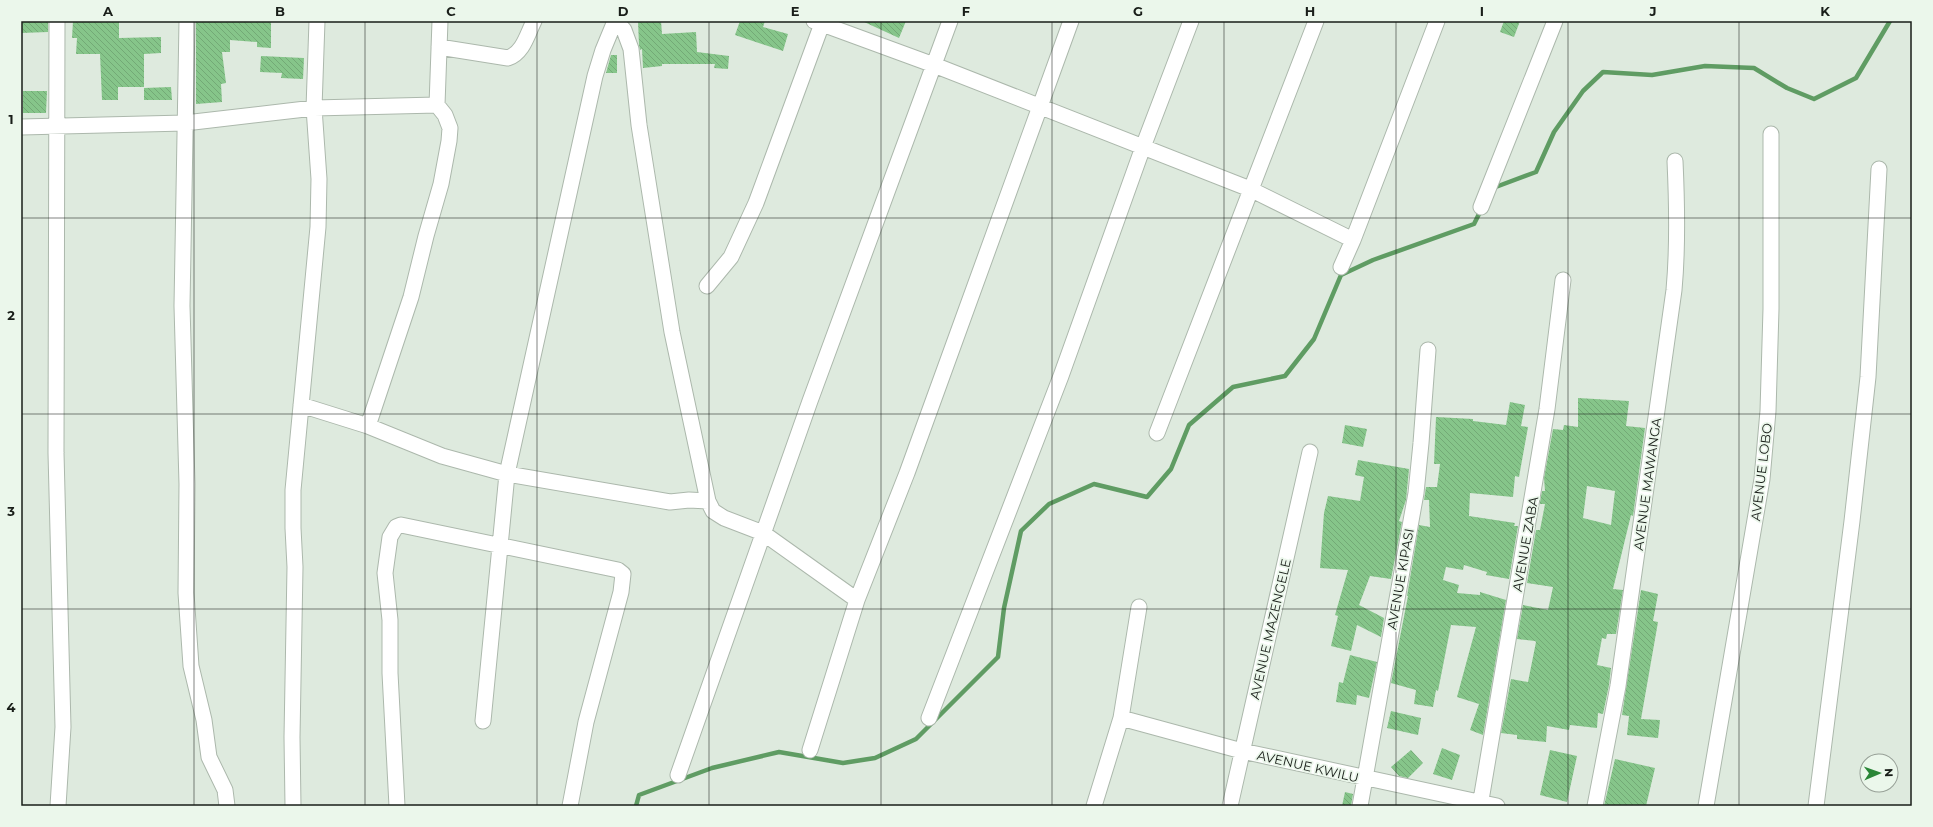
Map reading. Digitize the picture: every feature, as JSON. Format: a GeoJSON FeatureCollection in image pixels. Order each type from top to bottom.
{"type":"FeatureCollection","features":[{"type":"Feature","properties":{"kind":"street"},"geometry":{"type":"LineString","coordinates":[[57,21],[56,452],[63,727],[58,806]]}},
{"type":"Feature","properties":{"kind":"street"},"geometry":{"type":"LineString","coordinates":[[187,21],[182,306],[187,484],[186,593],[191,666],[204,720],[208,757],[225,790],[228,806]]}},
{"type":"Feature","properties":{"kind":"street"},"geometry":{"type":"LineString","coordinates":[[293,806],[292,737],[295,567],[293,490],[318,227],[320,179],[314,108],[317,21]]}},
{"type":"Feature","properties":{"kind":"street"},"geometry":{"type":"LineString","coordinates":[[368,426],[411,297],[441,184],[449,141],[450,128],[445,115],[437,105],[440,21]]}},
{"type":"Feature","properties":{"kind":"street"},"geometry":{"type":"LineString","coordinates":[[439,47],[508,58],[515,56],[520,52],[534,21]]}},
{"type":"Feature","properties":{"kind":"street"},"geometry":{"type":"LineString","coordinates":[[483,721],[507,474],[595,76],[603,50],[616,21],[624,30],[631,49],[639,125],[672,332],[708,502],[714,511],[724,518],[763,533],[857,600]]}},
{"type":"Feature","properties":{"kind":"street"},"geometry":{"type":"LineString","coordinates":[[678,775],[763,533],[950,21]]}},
{"type":"Feature","properties":{"kind":"street"},"geometry":{"type":"LineString","coordinates":[[810,750],[857,600],[907,473],[1071,21]]}},
{"type":"Feature","properties":{"kind":"street"},"geometry":{"type":"LineString","coordinates":[[929,718],[1058,383],[1143,147],[1191,21]]}},
{"type":"Feature","properties":{"kind":"street"},"geometry":{"type":"LineString","coordinates":[[1157,433],[1316,21]]}},
{"type":"Feature","properties":{"kind":"street"},"geometry":{"type":"LineString","coordinates":[[1341,267],[1353,240],[1437,21]]}},
{"type":"Feature","properties":{"kind":"street"},"geometry":{"type":"LineString","coordinates":[[1481,207],[1555,21]]}},
{"type":"Feature","properties":{"kind":"street"},"geometry":{"type":"LineString","coordinates":[[707,286],[731,257],[756,203],[820,22],[1250,189],[1353,240]]}},
{"type":"Feature","properties":{"kind":"street"},"geometry":{"type":"LineString","coordinates":[[21,127],[185,123],[314,108],[437,105]]}},
{"type":"Feature","properties":{"kind":"street","name":"AVENUE LOBO"},"geometry":{"type":"LineString","coordinates":[[1706,806],[1762,479],[1768,411],[1771,317],[1771,134]]}},
{"type":"Feature","properties":{"kind":"street","name":"AVENUE MAWANGA"},"geometry":{"type":"LineString","coordinates":[[1595,806],[1618,686],[1672,304],[1677,258],[1675,161]]}},
{"type":"Feature","properties":{"kind":"street"},"geometry":{"type":"LineString","coordinates":[[1816,806],[1852,521],[1868,377],[1879,169]]}},
{"type":"Feature","properties":{"kind":"street","name":"AVENUE ZABA"},"geometry":{"type":"LineString","coordinates":[[1480,804],[1546,417],[1563,280]]}},
{"type":"Feature","properties":{"kind":"street","name":"AVENUE KIPASI"},"geometry":{"type":"LineString","coordinates":[[1360,806],[1416,494],[1428,350]]}},
{"type":"Feature","properties":{"kind":"street"},"geometry":{"type":"LineString","coordinates":[[301,405],[368,426],[442,456],[507,474],[670,502],[689,500],[708,502]]}},
{"type":"Feature","properties":{"kind":"street","name":"AVENUE MAZENGELE"},"geometry":{"type":"LineString","coordinates":[[1230,806],[1310,452]]}},
{"type":"Feature","properties":{"kind":"street"},"geometry":{"type":"LineString","coordinates":[[397,806],[390,673],[390,620],[385,573],[390,537],[396,526],[402,525],[618,570],[623,574],[621,592],[586,722],[570,806]]}},
{"type":"Feature","properties":{"kind":"street"},"geometry":{"type":"LineString","coordinates":[[1094,806],[1120,718],[1139,607]]}},
{"type":"Feature","properties":{"kind":"street","name":"AVENUE KWILU"},"geometry":{"type":"LineString","coordinates":[[1120,718],[1242,751],[1480,804],[1497,806]]}},
{"type":"Feature","properties":{"kind":"building"},"geometry":{"type":"Polygon","coordinates":[[[21,21],[48,21],[48,32],[21,33],[21,21]]]}},
{"type":"Feature","properties":{"kind":"building"},"geometry":{"type":"Polygon","coordinates":[[[73,21],[119,21],[119,38],[161,37],[161,53],[144,54],[144,87],[118,87],[118,100],[102,100],[100,54],[76,54],[77,38],[72,38],[73,21]]]}},
{"type":"Feature","properties":{"kind":"building"},"geometry":{"type":"Polygon","coordinates":[[[196,21],[271,21],[271,48],[257,47],[257,42],[230,40],[230,52],[222,52],[226,83],[221,84],[222,102],[196,104],[196,21]]]}},
{"type":"Feature","properties":{"kind":"building"},"geometry":{"type":"Polygon","coordinates":[[[638,21],[661,21],[662,34],[696,32],[697,52],[729,56],[728,69],[714,68],[715,64],[662,64],[662,66],[643,68],[642,49],[640,50],[639,45],[638,21]]]}},
{"type":"Feature","properties":{"kind":"building"},"geometry":{"type":"Polygon","coordinates":[[[740,21],[765,21],[763,27],[788,34],[783,51],[735,35],[740,21]]]}},
{"type":"Feature","properties":{"kind":"building"},"geometry":{"type":"Polygon","coordinates":[[[862,21],[906,21],[899,38],[862,21]]]}},
{"type":"Feature","properties":{"kind":"building"},"geometry":{"type":"Polygon","coordinates":[[[1504,21],[1520,21],[1514,37],[1500,32],[1504,21]]]}},
{"type":"Feature","properties":{"kind":"building"},"geometry":{"type":"Polygon","coordinates":[[[611,55],[617,55],[617,73],[606,73],[611,55]]]}},
{"type":"Feature","properties":{"kind":"building"},"geometry":{"type":"Polygon","coordinates":[[[261,56],[304,58],[303,79],[281,78],[282,73],[260,72],[261,56]]]}},
{"type":"Feature","properties":{"kind":"building"},"geometry":{"type":"Polygon","coordinates":[[[171,87],[172,100],[144,100],[144,88],[171,87]]]}},
{"type":"Feature","properties":{"kind":"building"},"geometry":{"type":"Polygon","coordinates":[[[23,91],[47,91],[46,113],[23,113],[23,91]]]}},
{"type":"Feature","properties":{"kind":"building"},"geometry":{"type":"Polygon","coordinates":[[[1578,398],[1629,401],[1626,426],[1645,428],[1633,516],[1631,515],[1613,589],[1623,590],[1616,634],[1607,634],[1606,639],[1602,638],[1597,665],[1611,668],[1609,685],[1603,714],[1598,713],[1597,728],[1570,725],[1569,730],[1547,726],[1546,742],[1517,739],[1517,735],[1501,733],[1511,679],[1528,682],[1536,642],[1517,639],[1523,605],[1548,610],[1553,587],[1527,583],[1536,530],[1540,530],[1545,504],[1540,504],[1540,502],[1542,491],[1545,491],[1544,478],[1553,429],[1563,430],[1564,425],[1578,427],[1578,398]],[[1587,486],[1583,518],[1611,525],[1615,491],[1587,486]]]}},
{"type":"Feature","properties":{"kind":"building"},"geometry":{"type":"Polygon","coordinates":[[[1510,402],[1525,405],[1521,426],[1528,427],[1519,477],[1515,476],[1513,497],[1470,493],[1469,516],[1515,523],[1514,526],[1518,526],[1509,579],[1486,575],[1487,572],[1464,565],[1463,570],[1446,567],[1443,580],[1459,585],[1457,593],[1480,595],[1480,592],[1506,600],[1483,735],[1470,730],[1479,704],[1457,697],[1476,627],[1451,625],[1438,691],[1436,690],[1433,707],[1414,704],[1416,690],[1391,683],[1408,596],[1419,525],[1430,527],[1429,500],[1424,500],[1426,487],[1437,487],[1440,464],[1434,464],[1436,417],[1473,419],[1473,421],[1506,425],[1510,402]]]}},
{"type":"Feature","properties":{"kind":"building"},"geometry":{"type":"Polygon","coordinates":[[[1345,425],[1367,429],[1363,447],[1342,443],[1345,425]]]}},
{"type":"Feature","properties":{"kind":"building"},"geometry":{"type":"Polygon","coordinates":[[[1358,460],[1409,469],[1406,500],[1399,521],[1402,522],[1391,579],[1370,576],[1359,605],[1384,618],[1381,637],[1357,625],[1351,651],[1331,646],[1338,616],[1335,615],[1348,570],[1320,568],[1324,513],[1328,496],[1360,501],[1364,477],[1355,475],[1358,460]]]}},
{"type":"Feature","properties":{"kind":"building"},"geometry":{"type":"Polygon","coordinates":[[[1641,590],[1658,594],[1653,621],[1658,622],[1641,719],[1660,720],[1658,738],[1627,735],[1629,716],[1622,715],[1641,590]]]}},
{"type":"Feature","properties":{"kind":"building"},"geometry":{"type":"Polygon","coordinates":[[[1350,655],[1377,662],[1369,698],[1357,695],[1356,705],[1336,702],[1339,682],[1343,683],[1350,655]]]}},
{"type":"Feature","properties":{"kind":"building"},"geometry":{"type":"Polygon","coordinates":[[[1391,711],[1421,718],[1418,735],[1387,728],[1391,711]]]}},
{"type":"Feature","properties":{"kind":"building"},"geometry":{"type":"Polygon","coordinates":[[[1442,748],[1460,755],[1452,780],[1433,774],[1442,748]]]}},
{"type":"Feature","properties":{"kind":"building"},"geometry":{"type":"Polygon","coordinates":[[[1411,750],[1423,763],[1408,778],[1399,776],[1391,767],[1411,750]]]}},
{"type":"Feature","properties":{"kind":"building"},"geometry":{"type":"Polygon","coordinates":[[[1550,750],[1577,756],[1567,802],[1540,795],[1550,750]]]}},
{"type":"Feature","properties":{"kind":"building"},"geometry":{"type":"Polygon","coordinates":[[[1615,759],[1655,768],[1646,806],[1604,806],[1615,759]]]}},
{"type":"Feature","properties":{"kind":"building"},"geometry":{"type":"Polygon","coordinates":[[[1345,792],[1353,794],[1351,806],[1342,806],[1345,792]]]}},
{"type":"Feature","properties":{"kind":"waterway"},"geometry":{"type":"LineString","coordinates":[[1493,188],[1536,172],[1554,132],[1583,91],[1603,72],[1652,75],[1705,66],[1754,68],[1787,88],[1814,99],[1856,78],[1890,21]]}},
{"type":"Feature","properties":{"kind":"waterway"},"geometry":{"type":"LineString","coordinates":[[636,806],[639,795],[712,768],[779,752],[843,763],[875,758],[916,739],[998,657],[1004,608],[1021,531],[1049,504],[1094,484],[1147,497],[1171,469],[1189,425],[1233,387],[1285,376],[1314,339],[1341,275],[1373,260],[1474,224],[1481,210]]}}]}
